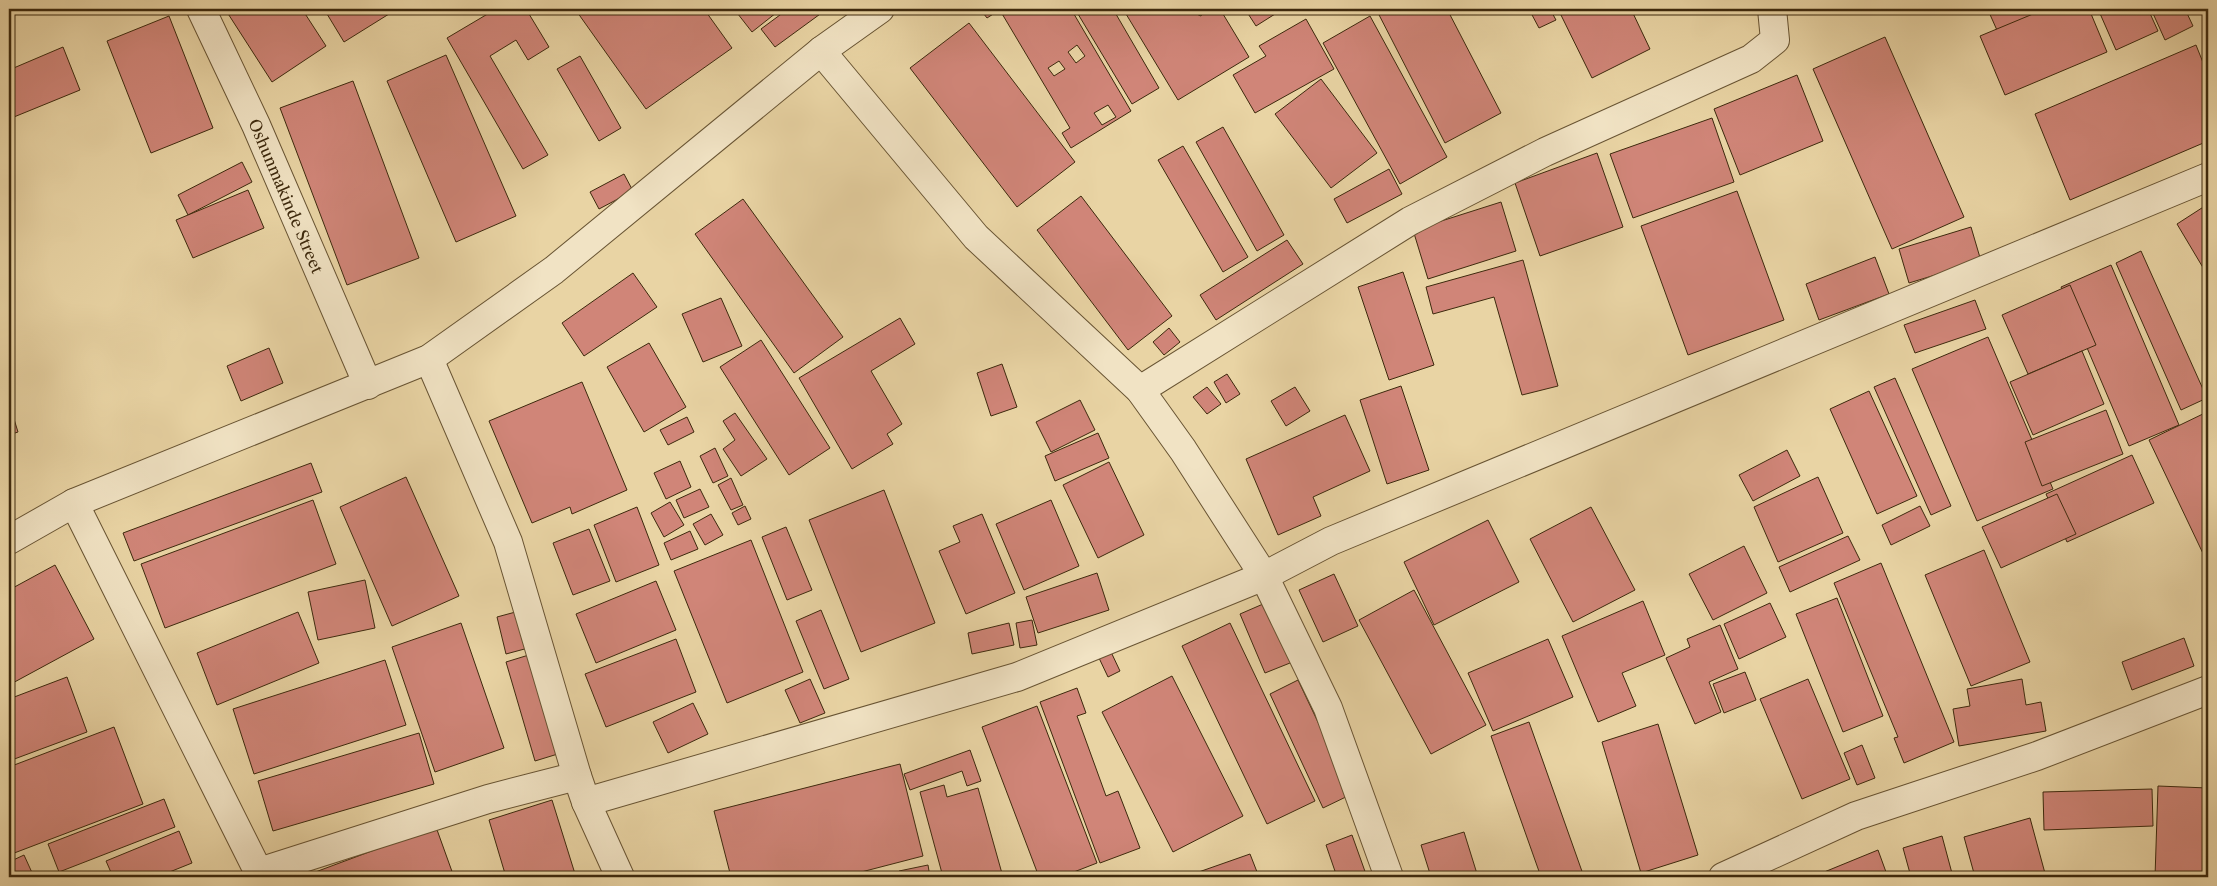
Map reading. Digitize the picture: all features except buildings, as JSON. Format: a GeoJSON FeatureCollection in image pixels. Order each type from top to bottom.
{"type":"FeatureCollection","features":[{"type":"Feature","properties":{"kind":"street","name":"Oshunmakinde Street"},"geometry":{"type":"LineString","coordinates":[[200,9],[256,125],[368,385]]}},
{"type":"Feature","properties":{"kind":"street"},"geometry":{"type":"LineString","coordinates":[[9,540],[74,503],[429,359],[554,270],[821,51],[880,9]]}},
{"type":"Feature","properties":{"kind":"street"},"geometry":{"type":"LineString","coordinates":[[1140,390],[1410,221],[1545,152],[1751,59],[1775,40],[1772,9]]}},
{"type":"Feature","properties":{"kind":"street"},"geometry":{"type":"LineString","coordinates":[[821,51],[976,236],[1140,390],[1183,450],[1264,576],[1328,708],[1389,877]]}},
{"type":"Feature","properties":{"kind":"street"},"geometry":{"type":"LineString","coordinates":[[586,802],[1017,677],[1264,576],[1331,541],[2208,177]]}},
{"type":"Feature","properties":{"kind":"street"},"geometry":{"type":"LineString","coordinates":[[429,359],[508,542],[577,776],[586,802],[620,877]]}},
{"type":"Feature","properties":{"kind":"street"},"geometry":{"type":"LineString","coordinates":[[74,503],[260,875],[488,799],[577,776]]}},
{"type":"Feature","properties":{"kind":"street"},"geometry":{"type":"LineString","coordinates":[[1723,877],[1856,816],[2037,756],[2208,690]]}}]}
